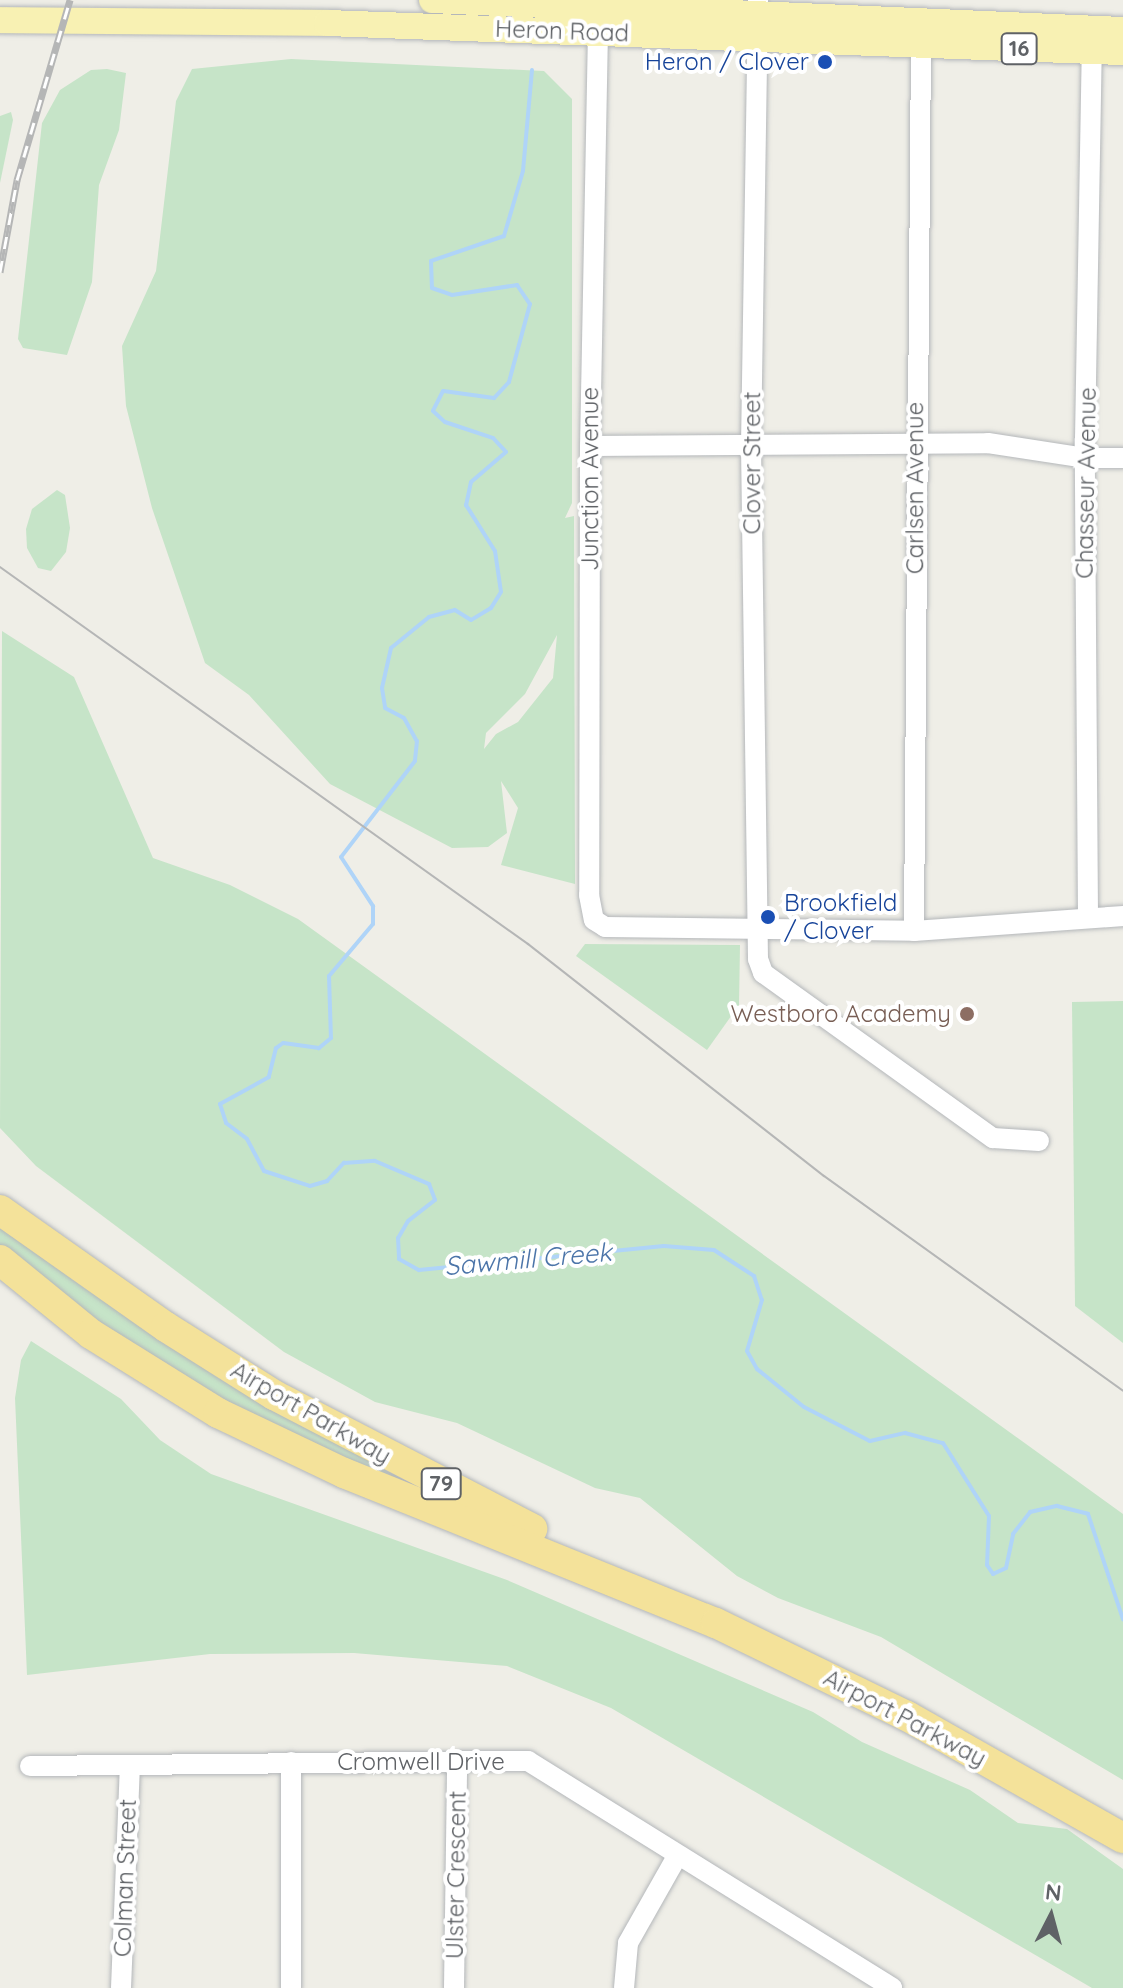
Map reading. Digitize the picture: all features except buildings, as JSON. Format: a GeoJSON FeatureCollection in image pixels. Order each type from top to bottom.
{"type":"FeatureCollection","features":[{"type":"Feature","properties":{"kind":"highway"},"geometry":{"type":"LineString","coordinates":[[0,1199],[27,1227]]}},
{"type":"Feature","properties":{"kind":"highway","name":"Airport Parkway"},"geometry":{"type":"LineString","coordinates":[[0,1210],[166,1327],[274,1395],[683,1608],[907,1716],[1123,1838]]}},
{"type":"Feature","properties":{"kind":"highway","name":"Airport Parkway"},"geometry":{"type":"LineString","coordinates":[[0,1260],[123,1357],[276,1443],[683,1608]]}},
{"type":"Feature","properties":{"kind":"main road","name":"Heron Road"},"geometry":{"type":"LineString","coordinates":[[432,0],[758,18],[1123,30]]}},
{"type":"Feature","properties":{"kind":"main road","name":"Heron Road"},"geometry":{"type":"LineString","coordinates":[[7,10],[598,31],[758,18],[921,46],[1123,52]]}},
{"type":"Feature","properties":{"kind":"street","name":"Clover Street"},"geometry":{"type":"LineString","coordinates":[[758,18],[751,445],[755,926],[763,973],[993,1138],[1039,1141]]}},
{"type":"Feature","properties":{"kind":"street","name":"Junction Avenue"},"geometry":{"type":"LineString","coordinates":[[598,31],[590,446],[589,895],[598,923],[605,927],[755,926]]}},
{"type":"Feature","properties":{"kind":"street","name":"Carlsen Avenue"},"geometry":{"type":"LineString","coordinates":[[914,931],[915,443],[921,46]]}},
{"type":"Feature","properties":{"kind":"street","name":"Chasseur Avenue"},"geometry":{"type":"LineString","coordinates":[[1088,915],[1085,458],[1092,52]]}},
{"type":"Feature","properties":{"kind":"street"},"geometry":{"type":"LineString","coordinates":[[590,446],[988,443],[1085,458],[1123,458]]}},
{"type":"Feature","properties":{"kind":"street"},"geometry":{"type":"LineString","coordinates":[[755,926],[914,931],[1012,927],[1088,915],[1123,916]]}},
{"type":"Feature","properties":{"kind":"street","name":"Ulster Crescent"},"geometry":{"type":"LineString","coordinates":[[454,1988],[457,1761]]}},
{"type":"Feature","properties":{"kind":"street","name":"Cromwell Drive"},"geometry":{"type":"LineString","coordinates":[[30,1766],[528,1761],[676,1858],[892,1988]]}},
{"type":"Feature","properties":{"kind":"street"},"geometry":{"type":"LineString","coordinates":[[291,1762],[291,1988]]}},
{"type":"Feature","properties":{"kind":"street","name":"Colman Street"},"geometry":{"type":"LineString","coordinates":[[121,1988],[130,1767]]}},
{"type":"Feature","properties":{"kind":"street"},"geometry":{"type":"LineString","coordinates":[[624,1988],[628,1943],[676,1858]]}},
{"type":"Feature","properties":{"kind":"green space"},"geometry":{"type":"Polygon","coordinates":[[[291,59],[544,71],[572,99],[572,503],[565,518],[574,516],[575,884],[501,865],[518,808],[501,781],[507,833],[488,847],[452,848],[330,784],[249,695],[205,663],[152,508],[126,406],[122,346],[156,271],[176,101],[192,69],[291,59]],[[557,635],[525,694],[486,733],[484,749],[496,734],[518,722],[553,678],[557,635]]]}},
{"type":"Feature","properties":{"kind":"green space"},"geometry":{"type":"Polygon","coordinates":[[[91,70],[126,73],[119,130],[99,185],[92,282],[67,355],[23,348],[18,339],[42,123],[60,90],[91,70]]]}},
{"type":"Feature","properties":{"kind":"green space"},"geometry":{"type":"Polygon","coordinates":[[[11,112],[13,120],[0,183],[0,116],[11,112]]]}},
{"type":"Feature","properties":{"kind":"green space"},"geometry":{"type":"Polygon","coordinates":[[[57,490],[65,495],[70,528],[66,552],[51,571],[38,568],[27,548],[26,529],[32,509],[57,490]]]}},
{"type":"Feature","properties":{"kind":"green space"},"geometry":{"type":"Polygon","coordinates":[[[2,631],[74,677],[153,858],[230,885],[298,919],[1123,1514],[1123,1780],[881,1637],[778,1598],[737,1576],[640,1498],[595,1488],[457,1423],[375,1402],[284,1352],[36,1166],[0,1128],[2,631]]]}},
{"type":"Feature","properties":{"kind":"green space"},"geometry":{"type":"Polygon","coordinates":[[[585,944],[740,945],[739,1005],[707,1050],[576,956],[585,944]]]}},
{"type":"Feature","properties":{"kind":"green space"},"geometry":{"type":"Polygon","coordinates":[[[1123,1001],[1123,1343],[1075,1306],[1072,1002],[1123,1001]]]}},
{"type":"Feature","properties":{"kind":"green space"},"geometry":{"type":"Polygon","coordinates":[[[0,1221],[344,1447],[417,1488],[415,1493],[163,1372],[0,1250],[0,1221]]]}},
{"type":"Feature","properties":{"kind":"green space"},"geometry":{"type":"Polygon","coordinates":[[[31,1341],[121,1399],[160,1440],[211,1474],[507,1580],[813,1712],[862,1742],[970,1790],[1018,1823],[1067,1829],[1123,1869],[1123,1988],[1092,1988],[611,1708],[507,1666],[354,1653],[210,1654],[27,1675],[15,1398],[21,1360],[31,1341]]]}},
{"type":"Feature","properties":{"kind":"waterway","name":"Sawmill Creek"},"geometry":{"type":"LineString","coordinates":[[532,70],[523,171],[504,236],[431,261],[432,288],[452,295],[517,285],[530,304],[509,382],[494,398],[443,391],[433,411],[445,422],[493,438],[506,452],[471,482],[466,505],[495,551],[501,592],[491,608],[471,620],[455,610],[429,617],[391,648],[382,688],[385,708],[404,718],[417,741],[415,761],[341,857],[373,906],[373,924],[329,976],[331,1038],[319,1048],[283,1043],[276,1048],[269,1077],[220,1104],[226,1123],[247,1139],[264,1171],[310,1186],[327,1181],[344,1163],[375,1161],[429,1184],[435,1200],[408,1221],[398,1238],[399,1259],[419,1270],[664,1246],[714,1250],[754,1276],[762,1300],[747,1351],[757,1369],[804,1407],[870,1441],[905,1433],[943,1443],[989,1516],[987,1565],[993,1574],[1006,1568],[1013,1534],[1030,1512],[1057,1506],[1088,1514],[1123,1619]]}},
{"type":"Feature","properties":{"kind":"tram line"},"geometry":{"type":"LineString","coordinates":[[0,567],[528,944],[824,1176],[1123,1391]]}},
{"type":"Feature","properties":{"kind":"railway"},"geometry":{"type":"LineString","coordinates":[[0,272],[17,180],[70,0]]}},
{"type":"Feature","properties":{"kind":"place","name":"Heron / Clover"},"geometry":{"type":"Point","coordinates":[825,62]}},
{"type":"Feature","properties":{"kind":"place","name":"Brookfield / Clover"},"geometry":{"type":"Point","coordinates":[768,917]}},
{"type":"Feature","properties":{"kind":"place","name":"Westboro Academy"},"geometry":{"type":"Point","coordinates":[967,1014]}}]}
